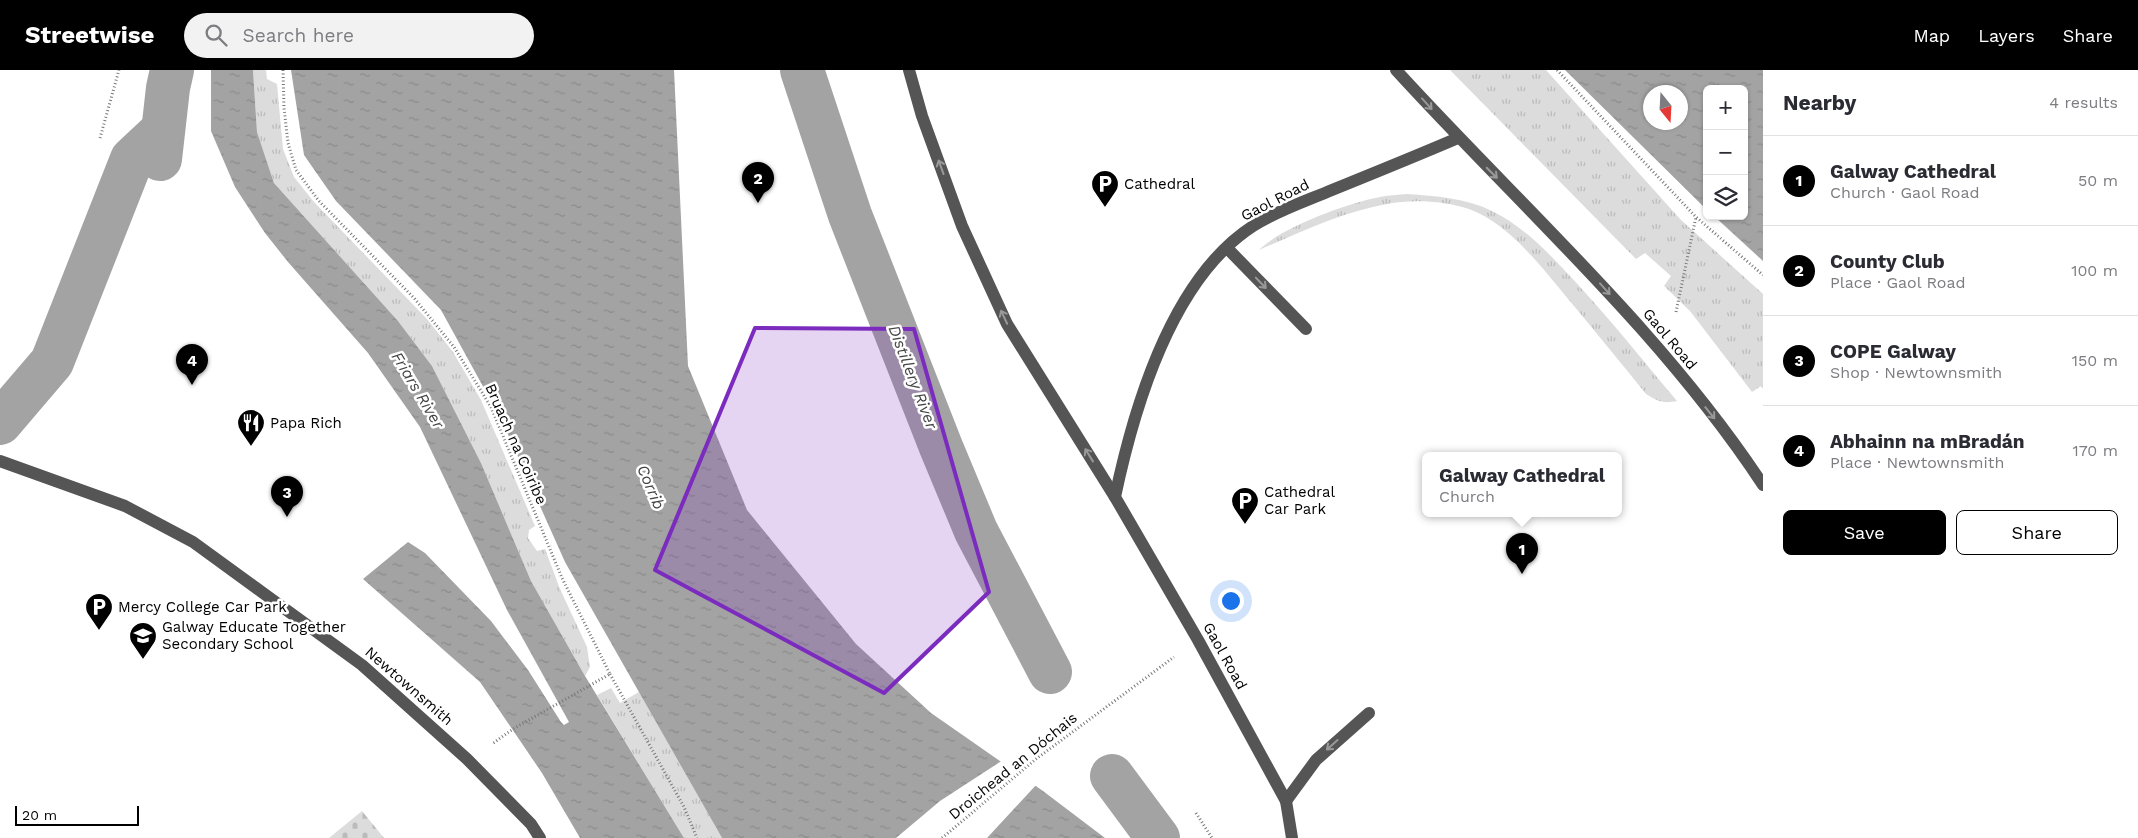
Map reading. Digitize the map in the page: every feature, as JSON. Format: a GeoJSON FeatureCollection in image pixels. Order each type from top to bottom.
{"type":"FeatureCollection","features":[{"type":"Feature","properties":{"kind":"street","name":"Gaol Road"},"geometry":{"type":"LineString","coordinates":[[909,70],[922,116],[962,226],[1008,324],[1115,497],[1198,640],[1286,801],[1292,838]]}},
{"type":"Feature","properties":{"kind":"street","name":"Gaol Road"},"geometry":{"type":"LineString","coordinates":[[1396,70],[1458,138],[1578,260],[1646,334],[1716,421],[1763,485]]}},
{"type":"Feature","properties":{"kind":"street","name":"Gaol Road"},"geometry":{"type":"LineString","coordinates":[[1115,497],[1134,415],[1168,331],[1198,279],[1227,248],[1253,226],[1303,202],[1458,138]]}},
{"type":"Feature","properties":{"kind":"street"},"geometry":{"type":"LineString","coordinates":[[1227,248],[1306,329]]}},
{"type":"Feature","properties":{"kind":"street","name":"Newtownsmith"},"geometry":{"type":"LineString","coordinates":[[0,461],[125,506],[193,542],[362,664],[467,759],[531,824],[540,838]]}},
{"type":"Feature","properties":{"kind":"street"},"geometry":{"type":"LineString","coordinates":[[1286,801],[1316,760],[1369,713]]}},
{"type":"Feature","properties":{"kind":"path"},"geometry":{"type":"LineString","coordinates":[[100,138],[119,70]]}},
{"type":"Feature","properties":{"kind":"path","name":"Bruach na Coiribe"},"geometry":{"type":"LineString","coordinates":[[283,70],[284,108],[288,143],[296,170],[320,201],[414,298],[454,347],[491,407],[562,578],[610,674],[684,807],[697,838]]}},
{"type":"Feature","properties":{"kind":"path"},"geometry":{"type":"LineString","coordinates":[[1557,70],[1696,217],[1763,276]]}},
{"type":"Feature","properties":{"kind":"path"},"geometry":{"type":"LineString","coordinates":[[1676,312],[1696,217]]}},
{"type":"Feature","properties":{"kind":"path"},"geometry":{"type":"LineString","coordinates":[[485,748],[513,729],[610,674]]}},
{"type":"Feature","properties":{"kind":"path","name":"Droichead an Dóchais"},"geometry":{"type":"LineString","coordinates":[[942,838],[1036,759],[1148,676]]}},
{"type":"Feature","properties":{"kind":"path"},"geometry":{"type":"LineString","coordinates":[[1196,813],[1212,838]]}},
{"type":"Feature","properties":{"kind":"highlighted area"},"geometry":{"type":"Polygon","coordinates":[[[755,328],[914,329],[989,592],[884,693],[655,570],[755,328]]]}},
{"type":"Feature","properties":{"kind":"green space"},"geometry":{"type":"Polygon","coordinates":[[[253,70],[266,70],[267,79],[277,84],[283,149],[294,177],[314,202],[427,319],[453,352],[481,400],[535,526],[529,530],[528,538],[537,551],[545,549],[560,589],[587,647],[590,667],[585,676],[531,581],[481,463],[432,366],[398,321],[274,183],[257,132],[253,70]]]}},
{"type":"Feature","properties":{"kind":"green space"},"geometry":{"type":"Polygon","coordinates":[[[1450,70],[1546,70],[1681,220],[1763,294],[1763,389],[1761,386],[1752,392],[1690,311],[1664,286],[1671,276],[1645,253],[1636,259],[1450,70]]]}},
{"type":"Feature","properties":{"kind":"green space"},"geometry":{"type":"Polygon","coordinates":[[[1407,194],[1440,197],[1472,203],[1505,218],[1529,235],[1581,288],[1677,401],[1660,401],[1646,394],[1527,251],[1499,226],[1469,209],[1450,204],[1428,202],[1387,204],[1338,217],[1259,250],[1269,241],[1283,233],[1334,210],[1380,197],[1407,194]]]}},
{"type":"Feature","properties":{"kind":"green space"},"geometry":{"type":"Polygon","coordinates":[[[611,688],[620,703],[639,692],[722,838],[684,838],[597,695],[611,688]]]}},
{"type":"Feature","properties":{"kind":"green space"},"geometry":{"type":"Polygon","coordinates":[[[362,811],[384,838],[329,838],[362,811]]]}},
{"type":"Feature","properties":{"kind":"water"},"geometry":{"type":"Polygon","coordinates":[[[211,70],[253,70],[257,132],[274,183],[398,321],[432,366],[481,463],[531,581],[585,676],[684,838],[580,838],[542,773],[480,682],[363,579],[408,542],[425,553],[491,621],[528,670],[561,722],[564,725],[569,722],[507,610],[420,427],[368,353],[265,233],[235,187],[211,131],[211,70]]]}},
{"type":"Feature","properties":{"kind":"water","name":"Corrib"},"geometry":{"type":"Polygon","coordinates":[[[291,70],[674,70],[688,366],[747,510],[856,644],[931,713],[1043,791],[1105,838],[722,838],[565,562],[502,421],[441,310],[336,201],[304,155],[291,70]]]}},
{"type":"Feature","properties":{"kind":"water"},"geometry":{"type":"Polygon","coordinates":[[[1565,70],[1763,70],[1763,261],[1718,220],[1748,220],[1748,85],[1703,85],[1703,206],[1565,70]]]}},
{"type":"Feature","properties":{"kind":"pier"},"geometry":{"type":"Polygon","coordinates":[[[1003,760],[1037,784],[987,838],[896,838],[940,801],[1003,760]]]}},
{"type":"Feature","properties":{"kind":"waterway","name":"Friars River"},"geometry":{"type":"LineString","coordinates":[[160,159],[168,88],[172,70]]}},
{"type":"Feature","properties":{"kind":"waterway","name":"Distillery River"},"geometry":{"type":"LineString","coordinates":[[802,70],[850,215],[941,447],[976,531],[1050,672]]}},
{"type":"Feature","properties":{"kind":"waterway"},"geometry":{"type":"LineString","coordinates":[[0,423],[52,362],[132,159],[163,130]]}},
{"type":"Feature","properties":{"kind":"waterway","name":"Distillery River"},"geometry":{"type":"LineString","coordinates":[[1112,776],[1158,838]]}},
{"type":"Feature","properties":{"kind":"place","name":"County Club"},"geometry":{"type":"Point","coordinates":[758,203]}},
{"type":"Feature","properties":{"kind":"place","name":"Cathedral"},"geometry":{"type":"Point","coordinates":[1105,208]}},
{"type":"Feature","properties":{"kind":"place","name":"Abhainn na mBradán"},"geometry":{"type":"Point","coordinates":[192,385]}},
{"type":"Feature","properties":{"kind":"place","name":"Papa Rich"},"geometry":{"type":"Point","coordinates":[251,447]}},
{"type":"Feature","properties":{"kind":"place","name":"COPE Galway"},"geometry":{"type":"Point","coordinates":[287,517]}},
{"type":"Feature","properties":{"kind":"place","name":"Cathedral Car Park"},"geometry":{"type":"Point","coordinates":[1245,525]}},
{"type":"Feature","properties":{"kind":"place","name":"Galway Cathedral"},"geometry":{"type":"Point","coordinates":[1522,574]}},
{"type":"Feature","properties":{"kind":"place","name":"Mercy College Car Park"},"geometry":{"type":"Point","coordinates":[99,631]}},
{"type":"Feature","properties":{"kind":"place","name":"Galway Educate Together Secondary School"},"geometry":{"type":"Point","coordinates":[143,660]}}]}
